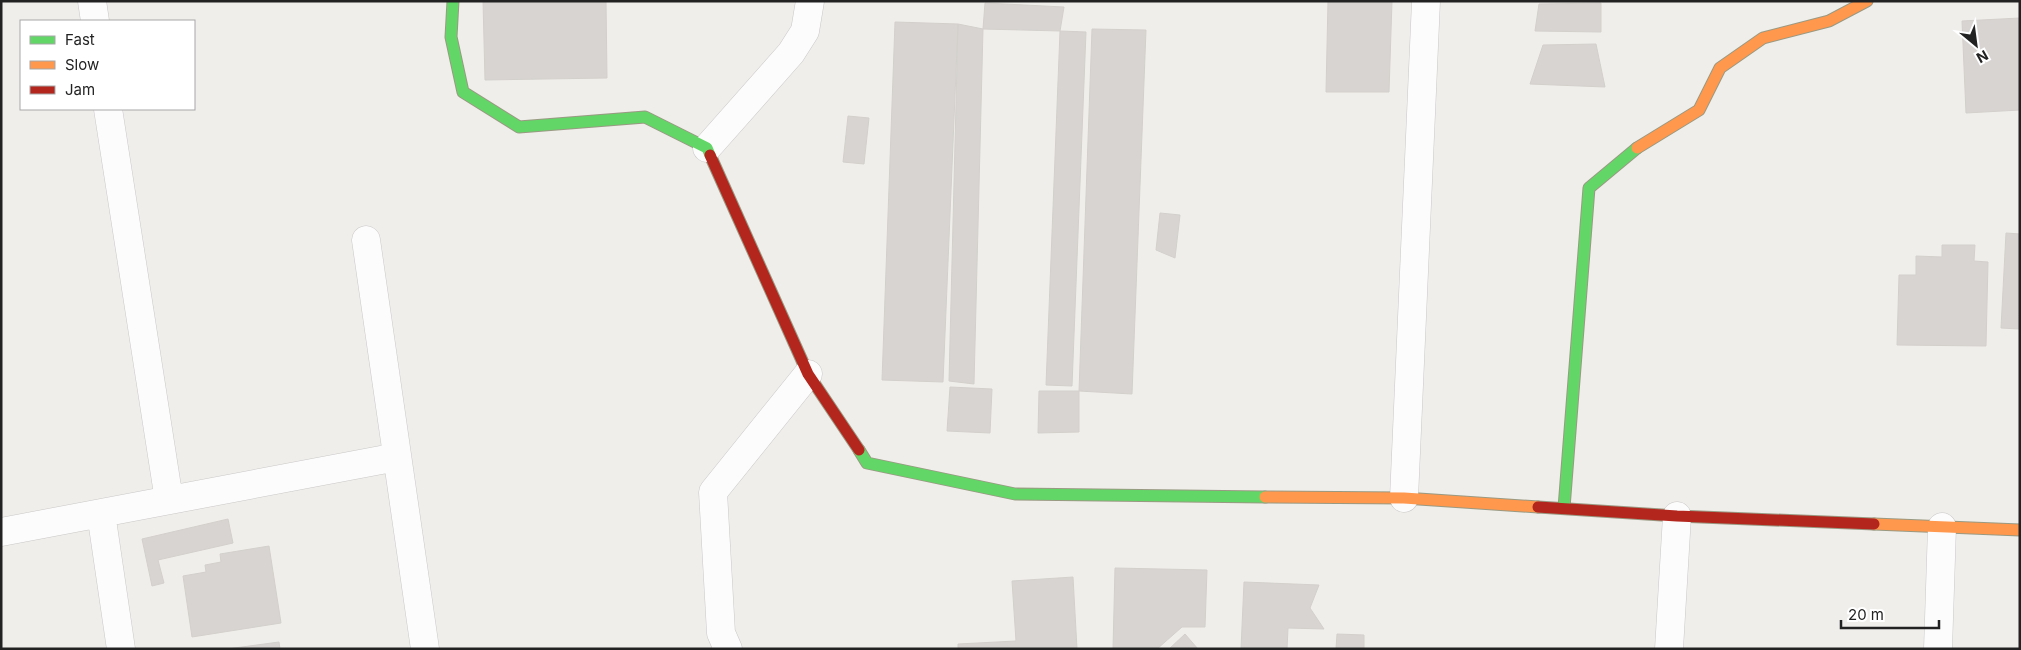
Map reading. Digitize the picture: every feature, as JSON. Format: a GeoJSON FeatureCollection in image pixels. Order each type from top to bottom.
{"type":"FeatureCollection","features":[{"type":"Feature","properties":{"kind":"street"},"geometry":{"type":"LineString","coordinates":[[92,1],[95,20]]}},
{"type":"Feature","properties":{"kind":"street"},"geometry":{"type":"LineString","coordinates":[[453,1],[451,37],[463,92],[519,127],[645,117],[707,148],[808,374],[868,463],[1015,494],[1404,498],[1678,516],[2020,530]]}},
{"type":"Feature","properties":{"kind":"street"},"geometry":{"type":"LineString","coordinates":[[707,148],[791,53],[805,31],[810,1]]}},
{"type":"Feature","properties":{"kind":"street"},"geometry":{"type":"LineString","coordinates":[[1404,498],[1426,1]]}},
{"type":"Feature","properties":{"kind":"street"},"geometry":{"type":"LineString","coordinates":[[1564,508],[1589,188],[1637,148],[1699,110],[1720,68],[1763,38],[1829,21],[1867,1]]}},
{"type":"Feature","properties":{"kind":"street"},"geometry":{"type":"LineString","coordinates":[[108,110],[169,500]]}},
{"type":"Feature","properties":{"kind":"street"},"geometry":{"type":"LineString","coordinates":[[366,240],[425,649]]}},
{"type":"Feature","properties":{"kind":"street"},"geometry":{"type":"LineString","coordinates":[[728,649],[720,633],[713,492],[808,374]]}},
{"type":"Feature","properties":{"kind":"street"},"geometry":{"type":"LineString","coordinates":[[1,532],[397,457]]}},
{"type":"Feature","properties":{"kind":"street"},"geometry":{"type":"LineString","coordinates":[[101,513],[121,649]]}},
{"type":"Feature","properties":{"kind":"street"},"geometry":{"type":"LineString","coordinates":[[1669,649],[1678,516]]}},
{"type":"Feature","properties":{"kind":"street"},"geometry":{"type":"LineString","coordinates":[[1938,649],[1942,527]]}},
{"type":"Feature","properties":{"kind":"building"},"geometry":{"type":"Polygon","coordinates":[[[483,1],[606,1],[607,78],[485,80],[483,1]]]}},
{"type":"Feature","properties":{"kind":"building"},"geometry":{"type":"Polygon","coordinates":[[[1328,1],[1392,1],[1389,92],[1326,92],[1328,1]]]}},
{"type":"Feature","properties":{"kind":"building"},"geometry":{"type":"Polygon","coordinates":[[[985,3],[1064,7],[1060,31],[983,29],[985,3]]]}},
{"type":"Feature","properties":{"kind":"building"},"geometry":{"type":"Polygon","coordinates":[[[1601,3],[1601,32],[1535,31],[1539,4],[1601,3]]]}},
{"type":"Feature","properties":{"kind":"building"},"geometry":{"type":"Polygon","coordinates":[[[2020,18],[2020,110],[1966,113],[1962,21],[2020,18]]]}},
{"type":"Feature","properties":{"kind":"building"},"geometry":{"type":"Polygon","coordinates":[[[895,22],[958,24],[943,382],[882,380],[895,22]]]}},
{"type":"Feature","properties":{"kind":"building"},"geometry":{"type":"Polygon","coordinates":[[[958,24],[983,29],[974,384],[949,381],[958,24]]]}},
{"type":"Feature","properties":{"kind":"building"},"geometry":{"type":"Polygon","coordinates":[[[1092,29],[1146,30],[1132,394],[1079,391],[1092,29]]]}},
{"type":"Feature","properties":{"kind":"building"},"geometry":{"type":"Polygon","coordinates":[[[1060,31],[1086,32],[1072,386],[1046,385],[1060,31]]]}},
{"type":"Feature","properties":{"kind":"building"},"geometry":{"type":"Polygon","coordinates":[[[1596,44],[1605,87],[1530,84],[1543,45],[1596,44]]]}},
{"type":"Feature","properties":{"kind":"building"},"geometry":{"type":"Polygon","coordinates":[[[848,116],[869,118],[864,164],[843,162],[848,116]]]}},
{"type":"Feature","properties":{"kind":"building"},"geometry":{"type":"Polygon","coordinates":[[[1160,213],[1180,215],[1175,258],[1156,250],[1160,213]]]}},
{"type":"Feature","properties":{"kind":"building"},"geometry":{"type":"Polygon","coordinates":[[[2006,233],[2020,234],[2019,329],[2001,328],[2006,233]]]}},
{"type":"Feature","properties":{"kind":"building"},"geometry":{"type":"Polygon","coordinates":[[[1942,245],[1975,245],[1974,261],[1988,262],[1986,346],[1897,345],[1899,275],[1916,275],[1916,256],[1942,257],[1942,245]]]}},
{"type":"Feature","properties":{"kind":"building"},"geometry":{"type":"Polygon","coordinates":[[[950,387],[992,389],[990,433],[947,431],[950,387]]]}},
{"type":"Feature","properties":{"kind":"building"},"geometry":{"type":"Polygon","coordinates":[[[1039,391],[1079,391],[1079,432],[1038,433],[1039,391]]]}},
{"type":"Feature","properties":{"kind":"building"},"geometry":{"type":"Polygon","coordinates":[[[228,519],[233,543],[158,560],[164,583],[152,586],[142,539],[228,519]]]}},
{"type":"Feature","properties":{"kind":"building"},"geometry":{"type":"Polygon","coordinates":[[[269,546],[281,623],[192,637],[183,576],[206,572],[205,565],[221,562],[220,554],[269,546]]]}},
{"type":"Feature","properties":{"kind":"building"},"geometry":{"type":"Polygon","coordinates":[[[1115,568],[1207,570],[1205,627],[1182,627],[1157,649],[1113,649],[1115,568]]]}},
{"type":"Feature","properties":{"kind":"building"},"geometry":{"type":"Polygon","coordinates":[[[1073,577],[1077,649],[958,649],[958,644],[1016,641],[1012,581],[1073,577]]]}},
{"type":"Feature","properties":{"kind":"building"},"geometry":{"type":"Polygon","coordinates":[[[1244,582],[1319,585],[1310,608],[1324,629],[1288,628],[1287,649],[1241,649],[1244,582]]]}},
{"type":"Feature","properties":{"kind":"building"},"geometry":{"type":"Polygon","coordinates":[[[1185,634],[1198,649],[1169,649],[1185,634]]]}},
{"type":"Feature","properties":{"kind":"building"},"geometry":{"type":"Polygon","coordinates":[[[1337,634],[1364,635],[1364,649],[1336,649],[1337,634]]]}},
{"type":"Feature","properties":{"kind":"building"},"geometry":{"type":"Polygon","coordinates":[[[279,642],[280,649],[227,649],[279,642]]]}},
{"type":"Feature","properties":{"kind":"traffic: fast"},"geometry":{"type":"LineString","coordinates":[[453,1],[451,37],[463,92],[519,127],[645,117],[707,148],[710,155]]}},
{"type":"Feature","properties":{"kind":"traffic: fast"},"geometry":{"type":"LineString","coordinates":[[1564,508],[1589,188],[1637,148]]}},
{"type":"Feature","properties":{"kind":"traffic: fast"},"geometry":{"type":"LineString","coordinates":[[859,450],[867,463],[1015,494],[1265,497]]}},
{"type":"Feature","properties":{"kind":"traffic: slow"},"geometry":{"type":"LineString","coordinates":[[1637,148],[1699,110],[1720,68],[1763,38],[1829,21],[1867,1]]}},
{"type":"Feature","properties":{"kind":"traffic: slow"},"geometry":{"type":"LineString","coordinates":[[1265,497],[1404,498],[1538,507]]}},
{"type":"Feature","properties":{"kind":"traffic: slow"},"geometry":{"type":"LineString","coordinates":[[1874,524],[2020,530]]}},
{"type":"Feature","properties":{"kind":"traffic: jam"},"geometry":{"type":"LineString","coordinates":[[710,155],[808,374],[859,450]]}},
{"type":"Feature","properties":{"kind":"traffic: jam"},"geometry":{"type":"LineString","coordinates":[[1538,507],[1677,516],[1874,524]]}}]}
